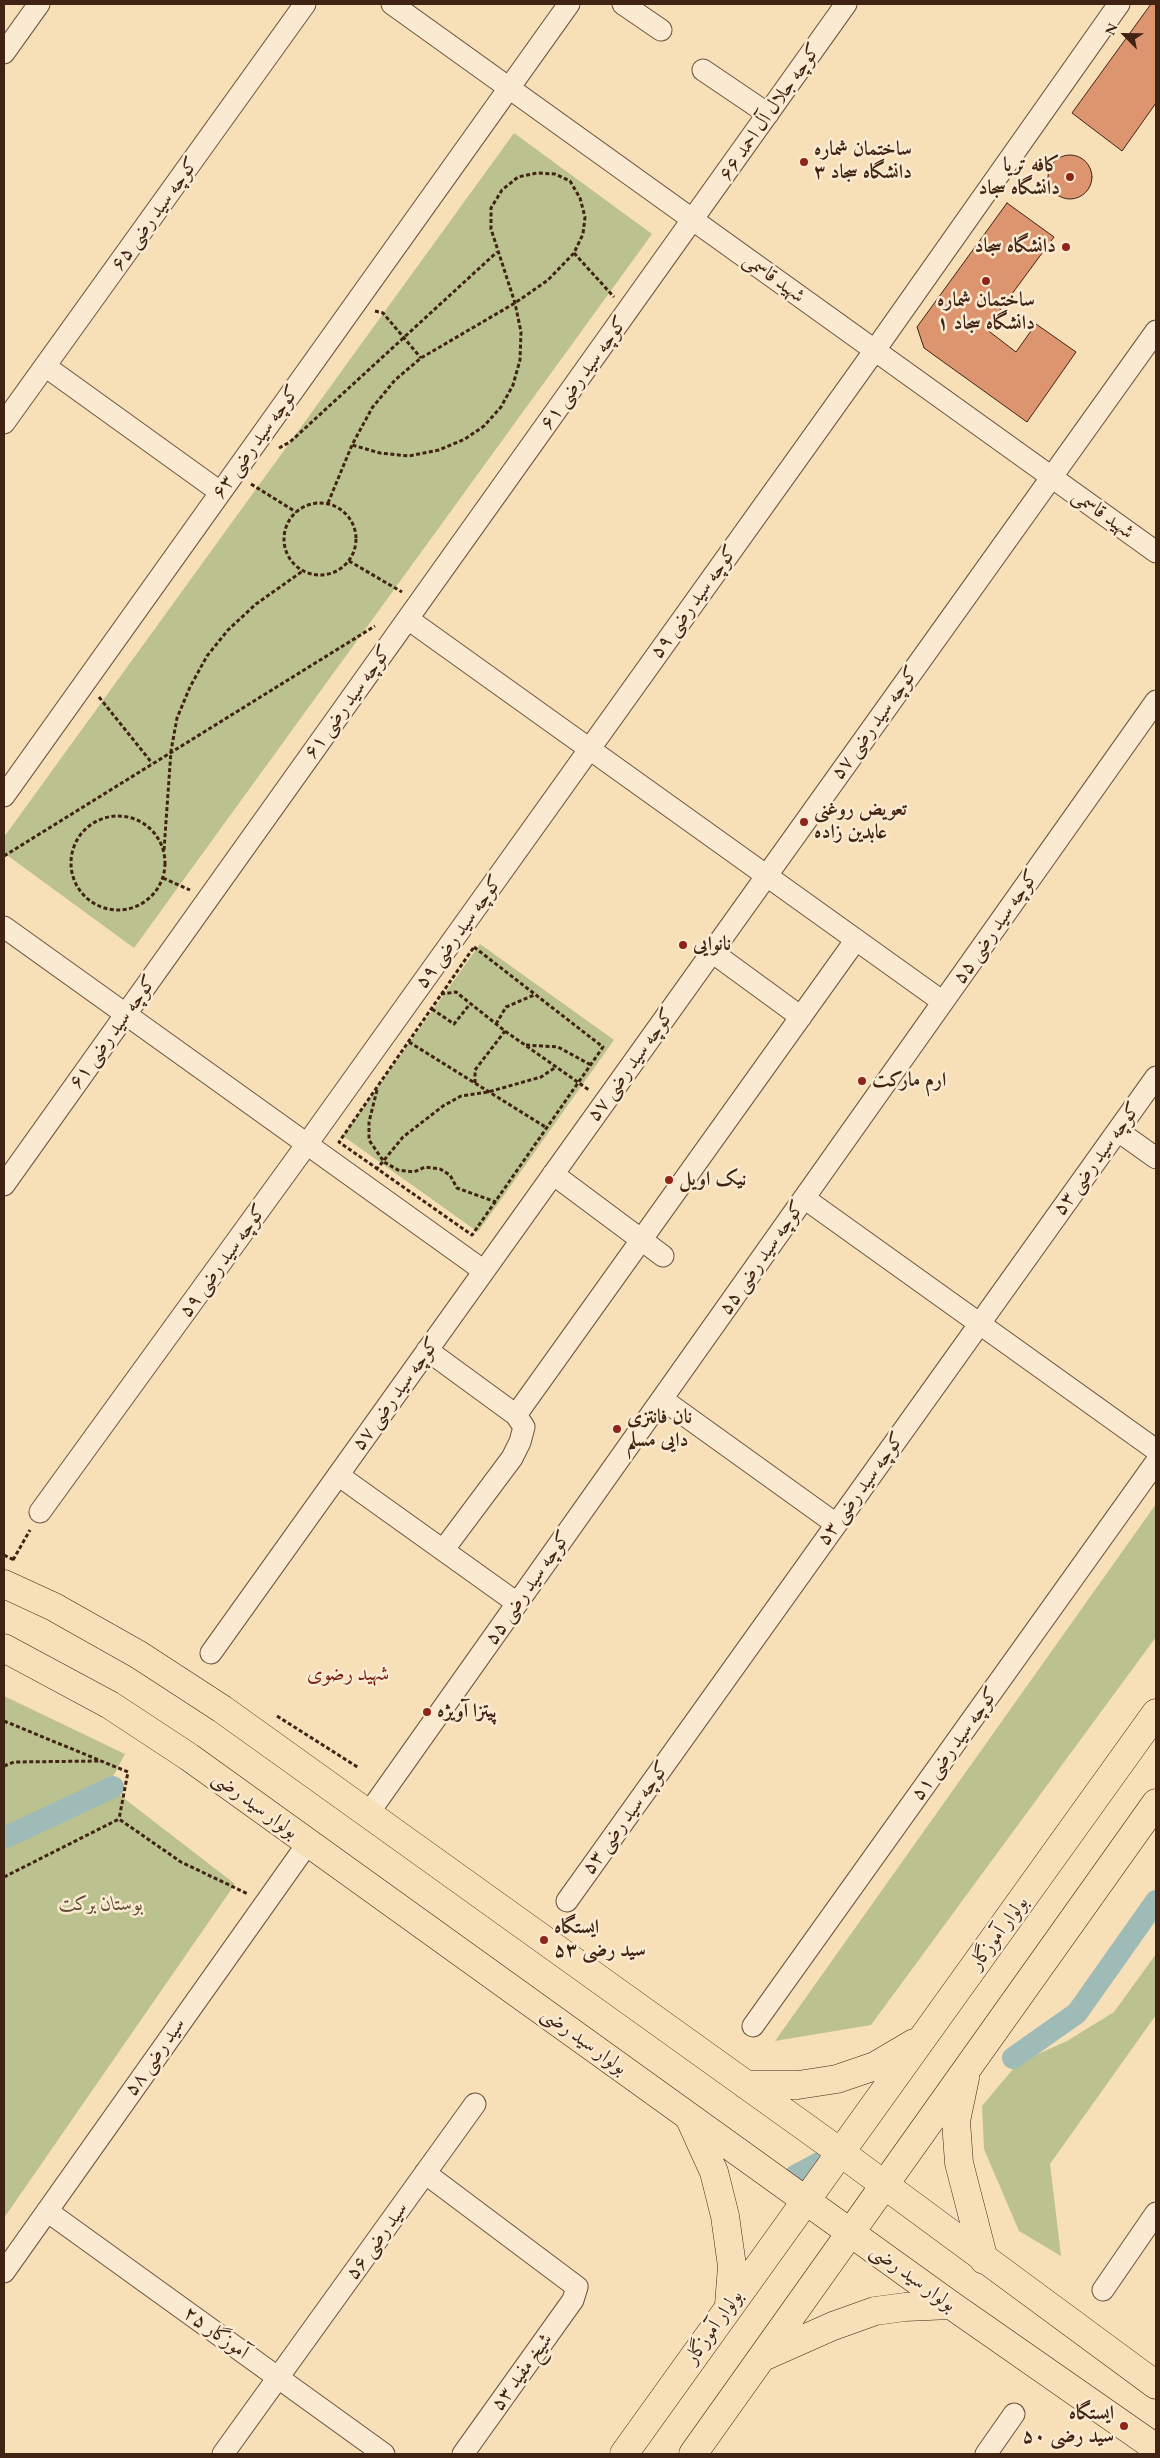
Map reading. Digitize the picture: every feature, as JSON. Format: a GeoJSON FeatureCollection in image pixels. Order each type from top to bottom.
{"type":"FeatureCollection","features":[{"type":"Feature","properties":{"kind":"main road"},"geometry":{"type":"LineString","coordinates":[[8,1572],[54,1607],[140,1655],[222,1709],[840,2152],[1156,2385]]}},
{"type":"Feature","properties":{"kind":"main road","name":"بولوار سید رضی"},"geometry":{"type":"LineString","coordinates":[[4,1648],[110,1705],[189,1756],[850,2233],[1156,2448]]}},
{"type":"Feature","properties":{"kind":"main road","name":"بولوار آموزگار"},"geometry":{"type":"LineString","coordinates":[[624,2454],[1156,1713]]}},
{"type":"Feature","properties":{"kind":"main road"},"geometry":{"type":"LineString","coordinates":[[693,2454],[1156,1803]]}},
{"type":"Feature","properties":{"kind":"main road"},"geometry":{"type":"LineString","coordinates":[[746,2085],[798,2085],[837,2079],[875,2066],[924,2037]]}},
{"type":"Feature","properties":{"kind":"main road"},"geometry":{"type":"LineString","coordinates":[[968,2067],[956,2121],[959,2163],[984,2260]]}},
{"type":"Feature","properties":{"kind":"main road"},"geometry":{"type":"LineString","coordinates":[[688,2116],[714,2172],[725,2216],[732,2266],[730,2306]]}},
{"type":"Feature","properties":{"kind":"main road"},"geometry":{"type":"LineString","coordinates":[[762,2358],[833,2326],[875,2311],[905,2307],[951,2305]]}},
{"type":"Feature","properties":{"kind":"street"},"geometry":{"type":"LineString","coordinates":[[4,53],[39,4]]}},
{"type":"Feature","properties":{"kind":"street","name":"کوچه سید رضی ۶۵"},"geometry":{"type":"LineString","coordinates":[[4,423],[305,4]]}},
{"type":"Feature","properties":{"kind":"street","name":"شهید قاسمی"},"geometry":{"type":"LineString","coordinates":[[392,4],[1156,552]]}},
{"type":"Feature","properties":{"kind":"street","name":"کوچه سید رضی ۶۳"},"geometry":{"type":"LineString","coordinates":[[4,796],[569,4]]}},
{"type":"Feature","properties":{"kind":"street"},"geometry":{"type":"LineString","coordinates":[[623,4],[660,30]]}},
{"type":"Feature","properties":{"kind":"street","name":"کوچه جلال آل احمد ۶۶"},"geometry":{"type":"LineString","coordinates":[[693,220],[846,4]]}},
{"type":"Feature","properties":{"kind":"street","name":"کوچه سید رضی ۵۹"},"geometry":{"type":"LineString","coordinates":[[40,1512],[590,749],[875,350],[1118,4]]}},
{"type":"Feature","properties":{"kind":"street"},"geometry":{"type":"LineString","coordinates":[[704,70],[768,114]]}},
{"type":"Feature","properties":{"kind":"street","name":"کوچه سید رضی ۶۱"},"geometry":{"type":"LineString","coordinates":[[4,1185],[693,220]]}},
{"type":"Feature","properties":{"kind":"street","name":"کوچه سید رضی ۵۷"},"geometry":{"type":"LineString","coordinates":[[211,1653],[1156,331]]}},
{"type":"Feature","properties":{"kind":"street"},"geometry":{"type":"LineString","coordinates":[[45,366],[220,492]]}},
{"type":"Feature","properties":{"kind":"street"},"geometry":{"type":"LineString","coordinates":[[414,610],[590,749],[855,941],[943,1002]]}},
{"type":"Feature","properties":{"kind":"street","name":"کوچه سید رضی ۵۵"},"geometry":{"type":"LineString","coordinates":[[368,1814],[1156,701]]}},
{"type":"Feature","properties":{"kind":"street"},"geometry":{"type":"LineString","coordinates":[[4,927],[484,1271]]}},
{"type":"Feature","properties":{"kind":"street"},"geometry":{"type":"LineString","coordinates":[[516,1415],[855,941]]}},
{"type":"Feature","properties":{"kind":"street"},"geometry":{"type":"LineString","coordinates":[[712,952],[801,1017]]}},
{"type":"Feature","properties":{"kind":"street","name":"کوچه سید رضی ۵۳"},"geometry":{"type":"LineString","coordinates":[[567,1902],[1156,1076]]}},
{"type":"Feature","properties":{"kind":"street"},"geometry":{"type":"LineString","coordinates":[[1118,1131],[1156,1158]]}},
{"type":"Feature","properties":{"kind":"street"},"geometry":{"type":"LineString","coordinates":[[553,1174],[663,1256]]}},
{"type":"Feature","properties":{"kind":"street"},"geometry":{"type":"LineString","coordinates":[[804,1198],[1156,1450]]}},
{"type":"Feature","properties":{"kind":"street"},"geometry":{"type":"LineString","coordinates":[[427,1350],[516,1415],[524,1428],[512,1458],[444,1549]]}},
{"type":"Feature","properties":{"kind":"street"},"geometry":{"type":"LineString","coordinates":[[662,1399],[836,1524]]}},
{"type":"Feature","properties":{"kind":"street","name":"کوچه سید رضی ۵۱"},"geometry":{"type":"LineString","coordinates":[[753,2026],[1156,1462]]}},
{"type":"Feature","properties":{"kind":"street"},"geometry":{"type":"LineString","coordinates":[[338,1475],[517,1603]]}},
{"type":"Feature","properties":{"kind":"street","name":"سید رضی ۵۸"},"geometry":{"type":"LineString","coordinates":[[4,2272],[308,1843]]}},
{"type":"Feature","properties":{"kind":"street","name":"سید رضی ۵۶"},"geometry":{"type":"LineString","coordinates":[[223,2454],[475,2104]]}},
{"type":"Feature","properties":{"kind":"street","name":"شیخ مفید ۵۳"},"geometry":{"type":"LineString","coordinates":[[425,2173],[577,2287],[573,2300],[463,2454]]}},
{"type":"Feature","properties":{"kind":"street","name":"آموزگار ۲۵"},"geometry":{"type":"LineString","coordinates":[[47,2211],[384,2454]]}},
{"type":"Feature","properties":{"kind":"street"},"geometry":{"type":"LineString","coordinates":[[1103,2290],[1156,2213]]}},
{"type":"Feature","properties":{"kind":"street"},"geometry":{"type":"LineString","coordinates":[[986,2454],[1014,2414]]}},
{"type":"Feature","properties":{"kind":"path"},"geometry":{"type":"LineString","coordinates":[[328,503],[352,445],[372,408],[395,380],[421,358],[515,303],[548,280],[574,253],[583,234],[585,217],[580,198],[570,182],[555,174],[536,173],[518,178],[502,190],[491,208],[491,229],[515,303],[521,332],[520,360],[513,385],[501,407],[484,426],[465,439],[438,450],[408,456],[380,453],[352,445]]}},
{"type":"Feature","properties":{"kind":"path"},"geometry":{"type":"LineString","coordinates":[[274,451],[290,442],[497,252]]}},
{"type":"Feature","properties":{"kind":"path"},"geometry":{"type":"LineString","coordinates":[[574,253],[628,312]]}},
{"type":"Feature","properties":{"kind":"path"},"geometry":{"type":"LineString","coordinates":[[355,304],[384,313],[421,358]]}},
{"type":"Feature","properties":{"kind":"path"},"geometry":{"type":"LineString","coordinates":[[234,474],[296,512]]}},
{"type":"Feature","properties":{"kind":"path"},"geometry":{"type":"LineString","coordinates":[[328,503],[338,507],[348,515],[354,526],[356,538],[354,550],[348,561],[339,569],[328,574],[316,574],[304,570],[292,559],[285,544],[285,532],[296,512],[305,506],[328,503]]}},
{"type":"Feature","properties":{"kind":"path"},"geometry":{"type":"LineString","coordinates":[[348,561],[414,610]]}},
{"type":"Feature","properties":{"kind":"path"},"geometry":{"type":"LineString","coordinates":[[164,850],[157,835],[146,824],[131,817],[115,816],[99,820],[86,828],[76,842],[72,857],[72,873],[79,888],[90,900],[104,908],[118,910],[132,908],[145,901],[156,891],[163,878],[165,864],[164,850],[171,751],[176,718],[207,656],[228,630],[256,604],[304,570]]}},
{"type":"Feature","properties":{"kind":"path"},"geometry":{"type":"LineString","coordinates":[[4,856],[171,751],[377,626]]}},
{"type":"Feature","properties":{"kind":"path"},"geometry":{"type":"LineString","coordinates":[[86,681],[152,763]]}},
{"type":"Feature","properties":{"kind":"path"},"geometry":{"type":"LineString","coordinates":[[163,878],[208,898]]}},
{"type":"Feature","properties":{"kind":"path"},"geometry":{"type":"LineString","coordinates":[[474,947],[603,1047],[472,1235],[339,1142],[442,994],[474,947]]}},
{"type":"Feature","properties":{"kind":"path"},"geometry":{"type":"LineString","coordinates":[[412,997],[456,992],[504,1031],[605,1102]]}},
{"type":"Feature","properties":{"kind":"path"},"geometry":{"type":"LineString","coordinates":[[496,1024],[506,1007],[534,995]]}},
{"type":"Feature","properties":{"kind":"path"},"geometry":{"type":"LineString","coordinates":[[432,1009],[454,1024],[470,1004]]}},
{"type":"Feature","properties":{"kind":"path"},"geometry":{"type":"LineString","coordinates":[[389,1030],[547,1128]]}},
{"type":"Feature","properties":{"kind":"path"},"geometry":{"type":"LineString","coordinates":[[475,1083],[475,1070],[504,1031]]}},
{"type":"Feature","properties":{"kind":"path"},"geometry":{"type":"LineString","coordinates":[[525,1045],[558,1047],[591,1065]]}},
{"type":"Feature","properties":{"kind":"path"},"geometry":{"type":"LineString","coordinates":[[364,1185],[403,1137],[443,1106],[461,1096],[488,1092],[541,1077],[556,1067]]}},
{"type":"Feature","properties":{"kind":"path"},"geometry":{"type":"LineString","coordinates":[[377,1087],[369,1122],[369,1140],[384,1162],[398,1170],[414,1172],[425,1167],[440,1169],[450,1175],[457,1188],[496,1202]]}},
{"type":"Feature","properties":{"kind":"path"},"geometry":{"type":"LineString","coordinates":[[8,1572],[40,1512]]}},
{"type":"Feature","properties":{"kind":"path"},"geometry":{"type":"LineString","coordinates":[[4,1721],[128,1772],[119,1819]]}},
{"type":"Feature","properties":{"kind":"path"},"geometry":{"type":"LineString","coordinates":[[4,1766],[14,1762],[103,1761]]}},
{"type":"Feature","properties":{"kind":"path"},"geometry":{"type":"LineString","coordinates":[[4,1877],[119,1819]]}},
{"type":"Feature","properties":{"kind":"path"},"geometry":{"type":"LineString","coordinates":[[119,1819],[181,1862],[265,1902]]}},
{"type":"Feature","properties":{"kind":"green space"},"geometry":{"type":"Polygon","coordinates":[[[514,133],[652,234],[134,948],[4,853],[4,837],[514,133]]]}},
{"type":"Feature","properties":{"kind":"green space"},"geometry":{"type":"Polygon","coordinates":[[[480,944],[614,1040],[478,1232],[343,1136],[480,944]]]}},
{"type":"Feature","properties":{"kind":"green space"},"geometry":{"type":"Polygon","coordinates":[[[1156,1504],[1156,1637],[871,2025],[775,2041],[1156,1504]]]}},
{"type":"Feature","properties":{"kind":"green space","name":"بوستان برکت"},"geometry":{"type":"Polygon","coordinates":[[[4,1696],[125,1754],[108,1786],[235,1884],[4,2218],[4,1696]]]}},
{"type":"Feature","properties":{"kind":"green space"},"geometry":{"type":"Polygon","coordinates":[[[1156,1954],[1156,2015],[1050,2164],[1061,2256],[1019,2231],[984,2149],[982,2106],[1018,2063],[1067,2041],[1114,2012],[1156,1954]]]}},
{"type":"Feature","properties":{"kind":"building"},"geometry":{"type":"Polygon","coordinates":[[[1151,4],[1156,4],[1156,103],[1122,151],[1072,113],[1151,4]]]}},
{"type":"Feature","properties":{"kind":"building","name":"کافه تریا دانشگاه سجاد"},"geometry":{"type":"Polygon","coordinates":[[[1074,155],[1086,161],[1091,168],[1091,186],[1086,193],[1079,198],[1066,199],[1054,193],[1049,186],[1048,173],[1054,161],[1061,156],[1074,155]]]}},
{"type":"Feature","properties":{"kind":"building","name":"ساختمان شماره ۱ دانشگاه سجاد"},"geometry":{"type":"Polygon","coordinates":[[[1007,203],[1054,237],[986,329],[1016,352],[1036,324],[1076,352],[1027,422],[924,348],[917,327],[1007,203]]]}},
{"type":"Feature","properties":{"kind":"waterway"},"geometry":{"type":"LineString","coordinates":[[4,1838],[113,1787]]}},
{"type":"Feature","properties":{"kind":"waterway"},"geometry":{"type":"LineString","coordinates":[[1013,2058],[1077,2013],[1156,1901]]}},
{"type":"Feature","properties":{"kind":"waterway"},"geometry":{"type":"LineString","coordinates":[[795,2176],[840,2152]]}},
{"type":"Feature","properties":{"kind":"place","name":"ساختمان شماره ۳ دانشگاه سجاد"},"geometry":{"type":"Point","coordinates":[804,162]}},
{"type":"Feature","properties":{"kind":"place","name":"کافه تریا دانشگاه سجاد"},"geometry":{"type":"Point","coordinates":[1070,177]}},
{"type":"Feature","properties":{"kind":"place","name":"دانشگاه سجاد"},"geometry":{"type":"Point","coordinates":[1066,247]}},
{"type":"Feature","properties":{"kind":"place","name":"ساختمان شماره ۱ دانشگاه سجاد"},"geometry":{"type":"Point","coordinates":[986,281]}},
{"type":"Feature","properties":{"kind":"place","name":"تعویض روغنی عابدین زاده"},"geometry":{"type":"Point","coordinates":[804,822]}},
{"type":"Feature","properties":{"kind":"place","name":"نانوایی"},"geometry":{"type":"Point","coordinates":[683,945]}},
{"type":"Feature","properties":{"kind":"place","name":"ارم مارکت"},"geometry":{"type":"Point","coordinates":[862,1081]}},
{"type":"Feature","properties":{"kind":"place","name":"نیک اویل"},"geometry":{"type":"Point","coordinates":[669,1180]}},
{"type":"Feature","properties":{"kind":"place","name":"نان فانتزی دایی مسلم"},"geometry":{"type":"Point","coordinates":[617,1429]}},
{"type":"Feature","properties":{"kind":"place","name":"پیتزا آویژه"},"geometry":{"type":"Point","coordinates":[427,1712]}},
{"type":"Feature","properties":{"kind":"place","name":"ایستگاه سید رضی ۵۳"},"geometry":{"type":"Point","coordinates":[544,1940]}},
{"type":"Feature","properties":{"kind":"place","name":"ایستگاه سید رضی ۵۰"},"geometry":{"type":"Point","coordinates":[1124,2426]}},
{"type":"Feature","properties":{"kind":"district","name":"شهید رضوی"},"geometry":{"type":"Point","coordinates":[348,1674]}}]}
